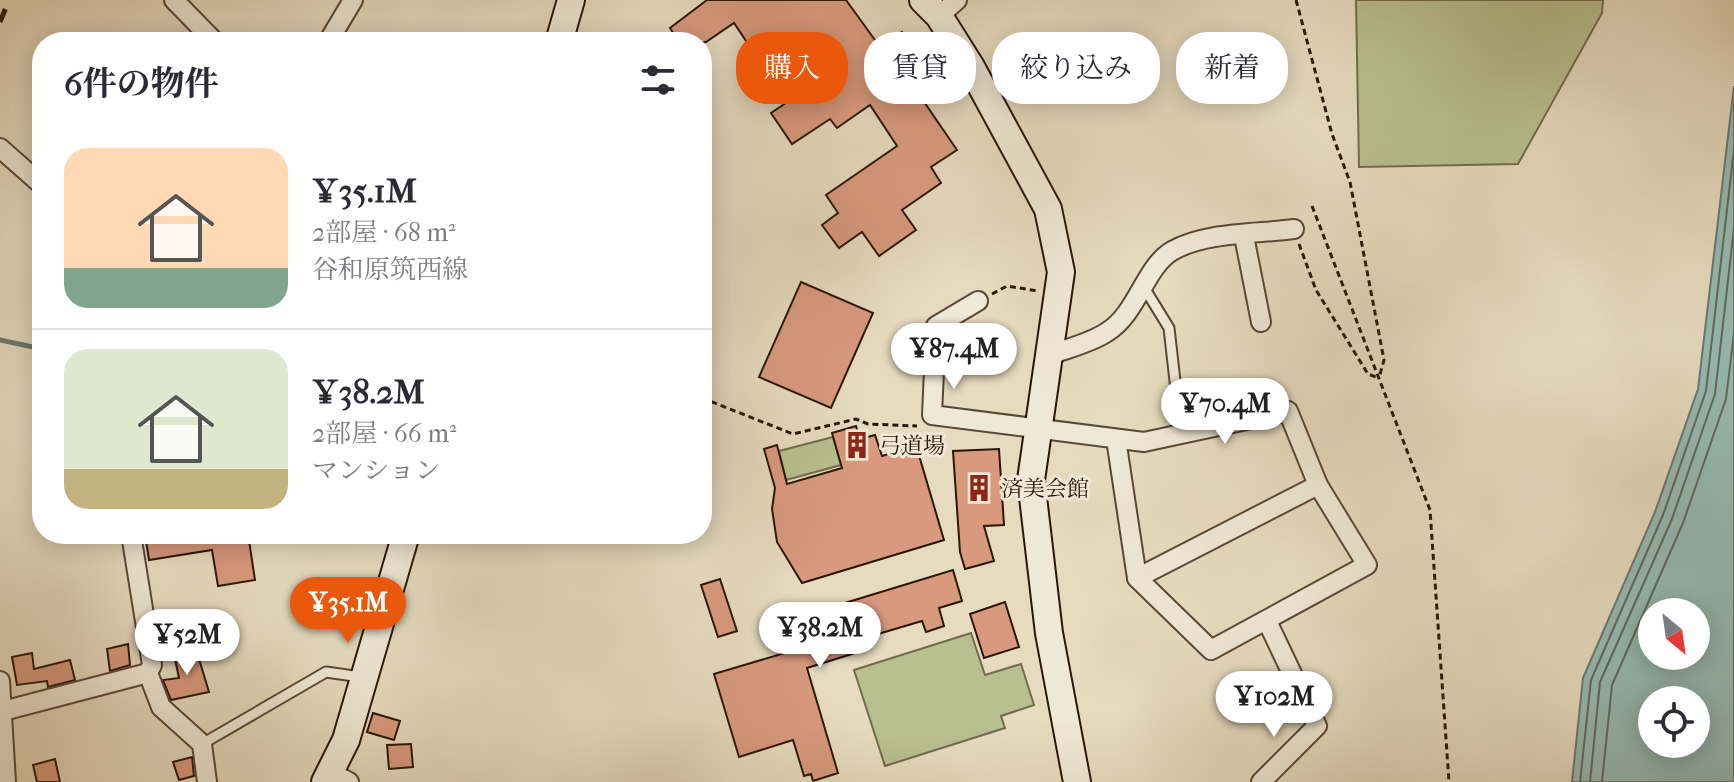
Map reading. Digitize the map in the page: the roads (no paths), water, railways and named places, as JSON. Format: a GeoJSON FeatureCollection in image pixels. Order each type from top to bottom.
{"type":"FeatureCollection","features":[{"type":"Feature","properties":{"kind":"street"},"geometry":{"type":"LineString","coordinates":[[174,0],[205,32]]}},
{"type":"Feature","properties":{"kind":"street"},"geometry":{"type":"LineString","coordinates":[[334,32],[353,0]]}},
{"type":"Feature","properties":{"kind":"street"},"geometry":{"type":"LineString","coordinates":[[562,32],[571,0]]}},
{"type":"Feature","properties":{"kind":"street"},"geometry":{"type":"LineString","coordinates":[[940,5],[1048,209],[1061,272],[1031,480],[1043,584],[1077,782]]}},
{"type":"Feature","properties":{"kind":"street"},"geometry":{"type":"LineString","coordinates":[[0,148],[32,176]]}},
{"type":"Feature","properties":{"kind":"street"},"geometry":{"type":"LineString","coordinates":[[1050,355],[1109,332],[1145,289],[1157,262],[1172,251],[1189,244],[1294,229]]}},
{"type":"Feature","properties":{"kind":"street"},"geometry":{"type":"LineString","coordinates":[[1244,236],[1261,322]]}},
{"type":"Feature","properties":{"kind":"street"},"geometry":{"type":"LineString","coordinates":[[978,301],[936,326],[932,415],[1144,442],[1288,411],[1318,485],[1367,565],[1211,650],[1137,578],[1116,439]]}},
{"type":"Feature","properties":{"kind":"street"},"geometry":{"type":"LineString","coordinates":[[1137,578],[1318,485]]}},
{"type":"Feature","properties":{"kind":"street"},"geometry":{"type":"LineString","coordinates":[[133,544],[152,665],[148,673],[161,707],[202,744],[207,782]]}},
{"type":"Feature","properties":{"kind":"street"},"geometry":{"type":"LineString","coordinates":[[333,780],[403,544]]}},
{"type":"Feature","properties":{"kind":"street"},"geometry":{"type":"LineString","coordinates":[[1261,782],[1317,726],[1267,621]]}},
{"type":"Feature","properties":{"kind":"street"},"geometry":{"type":"LineString","coordinates":[[3,711],[148,673]]}},
{"type":"Feature","properties":{"kind":"street"},"geometry":{"type":"LineString","coordinates":[[0,681],[6,782]]}},
{"type":"Feature","properties":{"kind":"lane"},"geometry":{"type":"LineString","coordinates":[[1145,289],[1169,328],[1181,434]]}},
{"type":"Feature","properties":{"kind":"lane"},"geometry":{"type":"LineString","coordinates":[[202,744],[326,672],[364,678]]}},
{"type":"Feature","properties":{"kind":"water"},"geometry":{"type":"Polygon","coordinates":[[[1734,86],[1734,782],[1572,782],[1583,678],[1655,512],[1698,389],[1734,86]]]}},
{"type":"Feature","properties":{"kind":"waterway"},"geometry":{"type":"LineString","coordinates":[[0,340],[32,347]]}},
{"type":"Feature","properties":{"kind":"railway"},"geometry":{"type":"LineString","coordinates":[[0,22],[9,0]]}},
{"type":"Feature","properties":{"kind":"place","name":"弓道場"},"geometry":{"type":"Point","coordinates":[857,445]}},
{"type":"Feature","properties":{"kind":"place","name":"済美会館"},"geometry":{"type":"Point","coordinates":[979,488]}}]}
